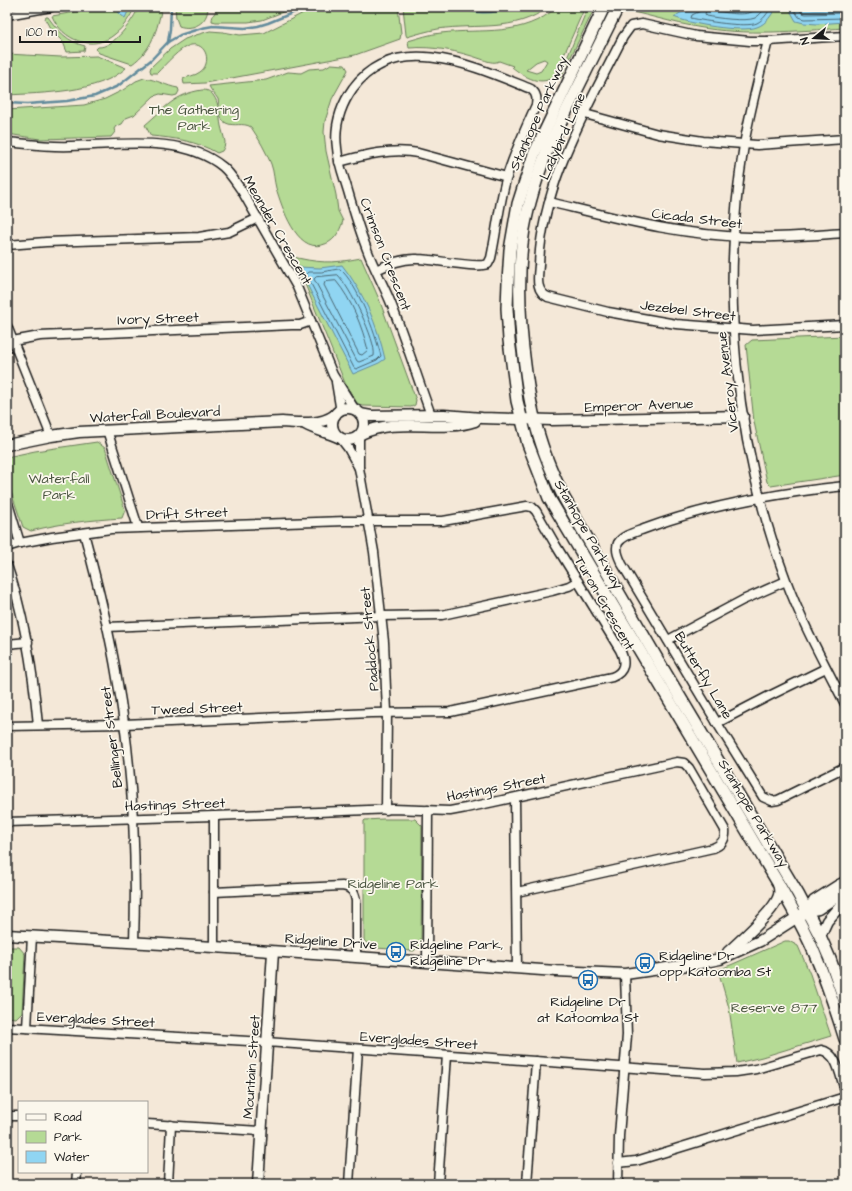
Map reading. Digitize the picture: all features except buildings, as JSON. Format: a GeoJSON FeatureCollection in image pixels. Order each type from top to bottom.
{"type":"FeatureCollection","features":[{"type":"Feature","properties":{"kind":"main road","name":"Stanhope Parkway"},"geometry":{"type":"LineString","coordinates":[[604,7],[540,138],[526,176],[516,213],[509,266],[507,308],[514,379],[521,420],[536,467],[549,498],[778,883],[797,918],[814,951],[845,1040]]}},
{"type":"Feature","properties":{"kind":"main road","name":"Stanhope Parkway"},"geometry":{"type":"LineString","coordinates":[[618,7],[548,148],[540,168],[524,229],[520,267],[520,302],[526,372],[535,420],[549,466],[573,514],[807,912],[830,959],[845,1002]]}},
{"type":"Feature","properties":{"kind":"street"},"geometry":{"type":"LineString","coordinates":[[7,15],[51,7]]}},
{"type":"Feature","properties":{"kind":"street","name":"Ladybird Lane"},"geometry":{"type":"LineString","coordinates":[[538,283],[541,242],[549,202],[562,162],[626,32],[634,25],[642,24],[696,36],[768,41],[845,36]]}},
{"type":"Feature","properties":{"kind":"street","name":"Viceroy Avenue"},"geometry":{"type":"LineString","coordinates":[[768,41],[744,144],[733,236],[732,288],[736,363],[752,467],[770,533],[786,580],[811,637],[845,704]]}},
{"type":"Feature","properties":{"kind":"street","name":"Crimson Crescent"},"geometry":{"type":"LineString","coordinates":[[431,415],[391,302],[362,238],[339,162],[336,147],[336,130],[340,113],[352,90],[362,78],[376,68],[391,61],[416,57],[453,61],[490,73],[531,89],[536,96],[536,106],[517,148],[507,177]]}},
{"type":"Feature","properties":{"kind":"street"},"geometry":{"type":"LineString","coordinates":[[585,114],[614,123],[676,138],[744,144],[772,144],[845,139]]}},
{"type":"Feature","properties":{"kind":"street","name":"Meander Crescent"},"geometry":{"type":"LineString","coordinates":[[7,142],[46,146],[155,144],[192,150],[210,158],[224,168],[232,176],[258,218],[296,287],[336,381],[358,412]]}},
{"type":"Feature","properties":{"kind":"street"},"geometry":{"type":"LineString","coordinates":[[339,162],[383,152],[404,151],[418,153],[507,177],[499,209],[492,258],[488,264],[477,266],[412,259],[397,261],[376,270]]}},
{"type":"Feature","properties":{"kind":"street","name":"Cicada Street"},"geometry":{"type":"LineString","coordinates":[[549,202],[658,228],[679,231],[733,236],[765,237],[845,233]]}},
{"type":"Feature","properties":{"kind":"street"},"geometry":{"type":"LineString","coordinates":[[7,245],[46,242],[199,237],[229,232],[258,218]]}},
{"type":"Feature","properties":{"kind":"street","name":"Jezebel Street"},"geometry":{"type":"LineString","coordinates":[[538,283],[541,292],[548,297],[608,312],[676,324],[733,329],[774,330],[845,325]]}},
{"type":"Feature","properties":{"kind":"street","name":"Ivory Street"},"geometry":{"type":"LineString","coordinates":[[10,341],[40,336],[294,325],[311,321]]}},
{"type":"Feature","properties":{"kind":"street"},"geometry":{"type":"LineString","coordinates":[[7,326],[10,341],[51,436]]}},
{"type":"Feature","properties":{"kind":"street","name":"Meander Crescent"},"geometry":{"type":"LineString","coordinates":[[336,381],[337,413]]}},
{"type":"Feature","properties":{"kind":"street"},"geometry":{"type":"LineString","coordinates":[[482,418],[472,422],[453,425],[389,426],[373,428],[350,440],[340,439],[334,434],[332,427],[332,421],[337,413],[346,408],[371,416],[431,415],[535,420]]}},
{"type":"Feature","properties":{"kind":"street"},"geometry":{"type":"LineString","coordinates":[[358,412],[364,422],[360,435]]}},
{"type":"Feature","properties":{"kind":"street","name":"Waterfall Boulevard"},"geometry":{"type":"LineString","coordinates":[[7,445],[51,436],[107,430],[282,422],[305,424],[324,420],[337,413]]}},
{"type":"Feature","properties":{"kind":"street","name":"Emperor Avenue"},"geometry":{"type":"LineString","coordinates":[[535,420],[743,416]]}},
{"type":"Feature","properties":{"kind":"street","name":"Waterfall Boulevard"},"geometry":{"type":"LineString","coordinates":[[305,424],[312,429],[329,433],[340,439]]}},
{"type":"Feature","properties":{"kind":"street"},"geometry":{"type":"LineString","coordinates":[[107,430],[138,527]]}},
{"type":"Feature","properties":{"kind":"street","name":"Paddock Street"},"geometry":{"type":"LineString","coordinates":[[360,435],[359,468],[375,559],[381,616],[387,712],[386,810]]}},
{"type":"Feature","properties":{"kind":"street","name":"Paddock Street"},"geometry":{"type":"LineString","coordinates":[[340,439],[348,448],[359,468]]}},
{"type":"Feature","properties":{"kind":"street"},"geometry":{"type":"LineString","coordinates":[[760,498],[797,491],[845,486]]}},
{"type":"Feature","properties":{"kind":"street","name":"Butterfly Lane"},"geometry":{"type":"LineString","coordinates":[[760,498],[713,508],[652,526],[625,537],[617,545],[617,552],[620,560],[763,797],[772,801],[784,798],[845,767]]}},
{"type":"Feature","properties":{"kind":"street"},"geometry":{"type":"LineString","coordinates":[[7,500],[20,543]]}},
{"type":"Feature","properties":{"kind":"street","name":"Turon Crescent"},"geometry":{"type":"LineString","coordinates":[[369,521],[449,521],[520,506],[530,506],[536,511],[623,655],[624,666],[619,674],[612,677],[450,712],[387,712]]}},
{"type":"Feature","properties":{"kind":"street","name":"Drift Street"},"geometry":{"type":"LineString","coordinates":[[7,547],[20,543],[84,533],[138,527],[369,521]]}},
{"type":"Feature","properties":{"kind":"street","name":"Bellinger Street"},"geometry":{"type":"LineString","coordinates":[[84,533],[107,627],[124,724],[132,819],[135,888],[134,942]]}},
{"type":"Feature","properties":{"kind":"street"},"geometry":{"type":"LineString","coordinates":[[7,565],[20,608],[28,642],[38,725]]}},
{"type":"Feature","properties":{"kind":"street"},"geometry":{"type":"LineString","coordinates":[[668,640],[730,606],[786,580]]}},
{"type":"Feature","properties":{"kind":"street"},"geometry":{"type":"LineString","coordinates":[[107,627],[442,615],[552,591],[569,586],[578,581]]}},
{"type":"Feature","properties":{"kind":"street"},"geometry":{"type":"LineString","coordinates":[[7,644],[28,642]]}},
{"type":"Feature","properties":{"kind":"street"},"geometry":{"type":"LineString","coordinates":[[718,723],[826,668]]}},
{"type":"Feature","properties":{"kind":"street","name":"Tweed Street"},"geometry":{"type":"LineString","coordinates":[[7,726],[124,724],[387,712]]}},
{"type":"Feature","properties":{"kind":"street","name":"Hastings Street"},"geometry":{"type":"LineString","coordinates":[[7,822],[386,810],[458,810],[674,763],[681,763],[689,768],[724,826],[725,835],[720,844],[712,848],[517,892]]}},
{"type":"Feature","properties":{"kind":"street"},"geometry":{"type":"LineString","coordinates":[[515,798],[517,968]]}},
{"type":"Feature","properties":{"kind":"street"},"geometry":{"type":"LineString","coordinates":[[427,962],[428,810]]}},
{"type":"Feature","properties":{"kind":"street"},"geometry":{"type":"LineString","coordinates":[[214,816],[214,947]]}},
{"type":"Feature","properties":{"kind":"street"},"geometry":{"type":"LineString","coordinates":[[807,912],[814,901],[845,882]]}},
{"type":"Feature","properties":{"kind":"street"},"geometry":{"type":"LineString","coordinates":[[720,959],[751,932],[768,913],[779,895],[778,883]]}},
{"type":"Feature","properties":{"kind":"street"},"geometry":{"type":"LineString","coordinates":[[214,892],[342,886],[348,887],[354,894],[356,901],[356,957]]}},
{"type":"Feature","properties":{"kind":"street"},"geometry":{"type":"LineString","coordinates":[[807,912],[818,909],[845,891]]}},
{"type":"Feature","properties":{"kind":"street"},"geometry":{"type":"LineString","coordinates":[[820,936],[827,921],[845,900]]}},
{"type":"Feature","properties":{"kind":"street","name":"Ridgeline Drive"},"geometry":{"type":"LineString","coordinates":[[7,935],[214,947],[602,974],[625,974],[720,959],[760,941],[807,912]]}},
{"type":"Feature","properties":{"kind":"street"},"geometry":{"type":"LineString","coordinates":[[27,1028],[32,936]]}},
{"type":"Feature","properties":{"kind":"street","name":"Mountain Street"},"geometry":{"type":"LineString","coordinates":[[258,1184],[260,1131],[273,952]]}},
{"type":"Feature","properties":{"kind":"street"},"geometry":{"type":"LineString","coordinates":[[618,1184],[627,1024],[625,974]]}},
{"type":"Feature","properties":{"kind":"street","name":"Everglades Street"},"geometry":{"type":"LineString","coordinates":[[7,1027],[266,1042],[705,1073],[725,1073],[756,1069],[819,1050],[827,1051],[835,1061],[845,1090]]}},
{"type":"Feature","properties":{"kind":"street"},"geometry":{"type":"LineString","coordinates":[[349,1184],[358,1049]]}},
{"type":"Feature","properties":{"kind":"street"},"geometry":{"type":"LineString","coordinates":[[438,1184],[447,1055]]}},
{"type":"Feature","properties":{"kind":"street"},"geometry":{"type":"LineString","coordinates":[[527,1184],[536,1061]]}},
{"type":"Feature","properties":{"kind":"street"},"geometry":{"type":"LineString","coordinates":[[618,1163],[636,1161],[845,1097]]}},
{"type":"Feature","properties":{"kind":"street"},"geometry":{"type":"LineString","coordinates":[[7,1116],[18,1116]]}},
{"type":"Feature","properties":{"kind":"street"},"geometry":{"type":"LineString","coordinates":[[148,1124],[260,1131]]}},
{"type":"Feature","properties":{"kind":"street"},"geometry":{"type":"LineString","coordinates":[[168,1184],[171,1126]]}},
{"type":"Feature","properties":{"kind":"street"},"geometry":{"type":"LineString","coordinates":[[76,1184],[77,1173]]}},
{"type":"Feature","properties":{"kind":"green space"},"geometry":{"type":"Polygon","coordinates":[[[92,7],[135,7],[126,22],[115,34],[106,40],[97,43],[79,41],[71,37],[63,32],[52,16],[81,11],[92,7]]]}},
{"type":"Feature","properties":{"kind":"green space"},"geometry":{"type":"Polygon","coordinates":[[[139,7],[162,7],[153,39],[139,58],[132,64],[99,53],[96,49],[110,43],[116,38],[128,26],[139,7]]]}},
{"type":"Feature","properties":{"kind":"green space"},"geometry":{"type":"Polygon","coordinates":[[[175,7],[208,7],[203,21],[194,26],[184,27],[179,26],[176,18],[175,7]]]}},
{"type":"Feature","properties":{"kind":"green space"},"geometry":{"type":"Polygon","coordinates":[[[223,7],[296,7],[262,20],[248,22],[212,21],[215,12],[223,7]]]}},
{"type":"Feature","properties":{"kind":"green space"},"geometry":{"type":"Polygon","coordinates":[[[398,7],[401,33],[400,39],[355,55],[205,83],[184,84],[183,79],[198,73],[204,68],[207,59],[204,50],[201,47],[191,45],[182,49],[157,73],[151,73],[151,67],[170,49],[185,39],[210,31],[240,35],[264,33],[313,8],[398,7]]]}},
{"type":"Feature","properties":{"kind":"green space"},"geometry":{"type":"Polygon","coordinates":[[[403,7],[549,7],[522,21],[509,24],[495,26],[453,27],[438,29],[407,37],[403,7]]]}},
{"type":"Feature","properties":{"kind":"green space"},"geometry":{"type":"Polygon","coordinates":[[[557,7],[585,7],[555,75],[545,81],[534,80],[517,71],[512,67],[513,66],[499,61],[490,62],[445,50],[409,48],[408,41],[429,35],[516,28],[544,17],[557,7]],[[544,59],[536,62],[526,70],[536,73],[541,71],[547,61],[544,59]]]}},
{"type":"Feature","properties":{"kind":"green space"},"geometry":{"type":"Polygon","coordinates":[[[588,7],[595,7],[560,79],[558,80],[588,7]]]}},
{"type":"Feature","properties":{"kind":"green space"},"geometry":{"type":"Polygon","coordinates":[[[630,7],[845,7],[845,28],[771,32],[715,30],[680,24],[629,11],[630,7]]]}},
{"type":"Feature","properties":{"kind":"green space"},"geometry":{"type":"Polygon","coordinates":[[[48,17],[68,39],[85,46],[84,51],[67,52],[63,42],[51,30],[45,19],[48,17]]]}},
{"type":"Feature","properties":{"kind":"green space"},"geometry":{"type":"Polygon","coordinates":[[[7,54],[61,57],[97,56],[126,68],[115,76],[86,87],[53,92],[7,95],[7,54]]]}},
{"type":"Feature","properties":{"kind":"green space"},"geometry":{"type":"Polygon","coordinates":[[[331,64],[345,65],[348,70],[332,99],[325,121],[324,132],[326,151],[338,211],[343,221],[338,233],[330,242],[322,245],[313,245],[305,242],[298,235],[286,216],[275,185],[271,164],[265,150],[251,127],[245,125],[232,125],[223,121],[220,115],[218,99],[209,86],[266,80],[288,72],[301,73],[309,69],[324,68],[331,64]]]}},
{"type":"Feature","properties":{"kind":"green space"},"geometry":{"type":"Polygon","coordinates":[[[144,78],[178,88],[179,91],[177,95],[173,96],[160,94],[154,96],[134,115],[126,118],[122,124],[116,126],[114,129],[115,132],[111,137],[40,139],[7,134],[7,110],[84,105],[105,99],[144,78]]]}},
{"type":"Feature","properties":{"kind":"green space","name":"The Gathering Park"},"geometry":{"type":"Polygon","coordinates":[[[202,90],[211,93],[217,102],[225,142],[222,151],[217,153],[193,143],[177,139],[151,136],[145,125],[177,98],[202,90]]]}},
{"type":"Feature","properties":{"kind":"green space"},"geometry":{"type":"Polygon","coordinates":[[[289,256],[325,262],[361,258],[379,299],[416,400],[415,405],[411,407],[363,406],[357,403],[345,383],[305,284],[289,256]]]}},
{"type":"Feature","properties":{"kind":"green space"},"geometry":{"type":"Polygon","coordinates":[[[845,336],[845,475],[771,486],[767,482],[754,422],[746,345],[752,340],[845,336]]]}},
{"type":"Feature","properties":{"kind":"green space","name":"Waterfall Park"},"geometry":{"type":"Polygon","coordinates":[[[97,442],[105,448],[125,510],[122,518],[76,522],[31,531],[23,527],[7,480],[7,457],[35,451],[97,442]]]}},
{"type":"Feature","properties":{"kind":"green space","name":"Ridgeline Park"},"geometry":{"type":"Polygon","coordinates":[[[383,819],[415,819],[422,826],[421,944],[414,951],[395,950],[394,948],[389,947],[390,949],[376,948],[378,947],[374,946],[371,948],[364,940],[364,821],[383,819]]]}},
{"type":"Feature","properties":{"kind":"green space","name":"Reserve 877"},"geometry":{"type":"Polygon","coordinates":[[[785,941],[789,941],[798,946],[810,974],[831,1036],[737,1063],[729,1008],[718,970],[785,941]]]}},
{"type":"Feature","properties":{"kind":"green space"},"geometry":{"type":"Polygon","coordinates":[[[7,947],[19,947],[25,954],[22,1012],[16,1018],[7,1017],[7,947]]]}},
{"type":"Feature","properties":{"kind":"water"},"geometry":{"type":"Polygon","coordinates":[[[118,7],[130,7],[125,18],[118,13],[118,7]]]}},
{"type":"Feature","properties":{"kind":"water"},"geometry":{"type":"Polygon","coordinates":[[[706,7],[737,9],[776,7],[771,16],[763,24],[750,29],[716,27],[681,20],[674,17],[680,13],[706,7]]]}},
{"type":"Feature","properties":{"kind":"water"},"geometry":{"type":"Polygon","coordinates":[[[788,7],[845,7],[845,22],[817,24],[796,21],[788,7]]]}},
{"type":"Feature","properties":{"kind":"water"},"geometry":{"type":"Polygon","coordinates":[[[342,265],[357,287],[369,309],[378,333],[385,359],[353,374],[298,267],[320,268],[342,265]]]}},
{"type":"Feature","properties":{"kind":"waterway"},"geometry":{"type":"LineString","coordinates":[[168,42],[171,7]]}},
{"type":"Feature","properties":{"kind":"waterway"},"geometry":{"type":"LineString","coordinates":[[7,103],[27,104],[67,101],[95,96],[118,86],[151,60],[168,42],[180,35],[213,26],[245,28],[258,26],[307,7]]}},
{"type":"Feature","properties":{"kind":"waterway"},"geometry":{"type":"LineString","coordinates":[[453,7],[468,11],[482,12],[504,10],[512,7]]}},
{"type":"Feature","properties":{"kind":"place","name":"Ridgeline Park, Ridgeline Dr"},"geometry":{"type":"Point","coordinates":[396,952]}},
{"type":"Feature","properties":{"kind":"place","name":"Ridgeline Dr opp Katoomba St"},"geometry":{"type":"Point","coordinates":[645,963]}},
{"type":"Feature","properties":{"kind":"place","name":"Ridgeline Dr at Katoomba St"},"geometry":{"type":"Point","coordinates":[588,980]}}]}
